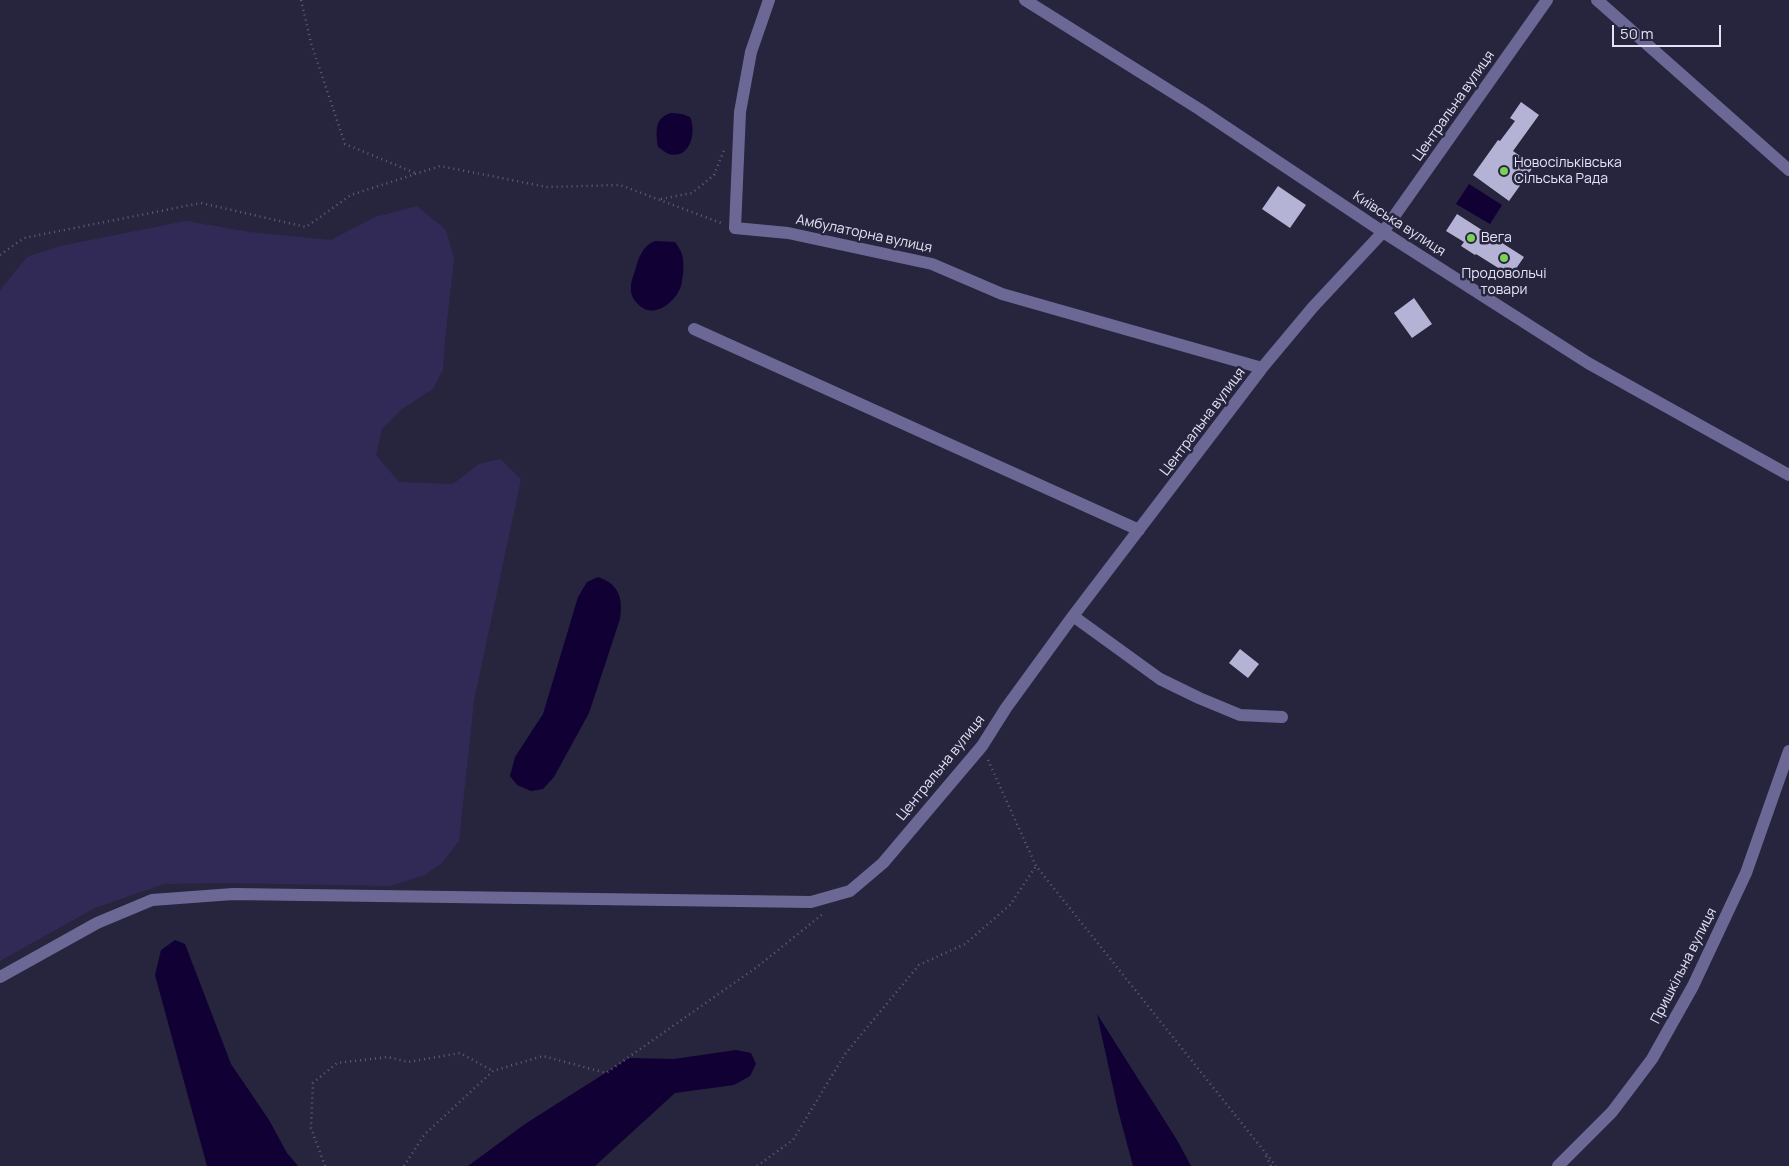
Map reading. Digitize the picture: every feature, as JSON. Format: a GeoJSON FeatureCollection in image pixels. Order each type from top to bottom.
{"type":"FeatureCollection","features":[{"type":"Feature","properties":{"kind":"street"},"geometry":{"type":"LineString","coordinates":[[735,228],[740,112],[751,52],[769,0]]}},
{"type":"Feature","properties":{"kind":"street","name":"Київська вулиця"},"geometry":{"type":"LineString","coordinates":[[1025,0],[1199,109],[1383,232],[1588,363],[1789,475]]}},
{"type":"Feature","properties":{"kind":"street","name":"Центральна вулиця"},"geometry":{"type":"LineString","coordinates":[[0,977],[97,923],[152,900],[234,894],[812,902],[850,891],[883,862],[982,746],[1006,708],[1073,616],[1262,368],[1313,307],[1383,232],[1547,0]]}},
{"type":"Feature","properties":{"kind":"street"},"geometry":{"type":"LineString","coordinates":[[1597,0],[1789,170]]}},
{"type":"Feature","properties":{"kind":"street","name":"Амбулаторна вулиця"},"geometry":{"type":"LineString","coordinates":[[735,228],[788,233],[932,264],[1002,294],[1262,368]]}},
{"type":"Feature","properties":{"kind":"street"},"geometry":{"type":"LineString","coordinates":[[694,329],[1139,530]]}},
{"type":"Feature","properties":{"kind":"street"},"geometry":{"type":"LineString","coordinates":[[1073,616],[1168,683],[1240,715],[1282,717]]}},
{"type":"Feature","properties":{"kind":"street","name":"Пришкільна вулиця"},"geometry":{"type":"LineString","coordinates":[[1558,1166],[1612,1112],[1652,1059],[1688,994],[1746,873],[1789,751]]}},
{"type":"Feature","properties":{"kind":"path"},"geometry":{"type":"LineString","coordinates":[[301,0],[311,43],[345,144],[416,174]]}},
{"type":"Feature","properties":{"kind":"path"},"geometry":{"type":"LineString","coordinates":[[659,199],[692,193],[714,175],[725,148]]}},
{"type":"Feature","properties":{"kind":"path"},"geometry":{"type":"LineString","coordinates":[[0,255],[24,238],[200,204],[306,227],[352,195],[440,166],[547,187],[620,185],[735,228]]}},
{"type":"Feature","properties":{"kind":"path"},"geometry":{"type":"LineString","coordinates":[[982,746],[1036,866],[1276,1166]]}},
{"type":"Feature","properties":{"kind":"path"},"geometry":{"type":"LineString","coordinates":[[757,1166],[793,1140],[845,1054],[919,965],[965,944],[1010,905],[1036,866]]}},
{"type":"Feature","properties":{"kind":"path"},"geometry":{"type":"LineString","coordinates":[[404,1166],[424,1135],[493,1071],[543,1056],[606,1073],[757,967],[829,909]]}},
{"type":"Feature","properties":{"kind":"path"},"geometry":{"type":"LineString","coordinates":[[325,1166],[311,1128],[313,1083],[337,1063],[388,1057],[408,1062],[460,1053],[493,1071]]}},
{"type":"Feature","properties":{"kind":"path"},"geometry":{"type":"LineString","coordinates":[[1264,1153],[1271,1166]]}},
{"type":"Feature","properties":{"kind":"shaded area"},"geometry":{"type":"Polygon","coordinates":[[[671,113],[690,117],[693,130],[687,149],[676,155],[662,150],[658,147],[657,141],[657,126],[659,122],[665,115],[671,113]]]}},
{"type":"Feature","properties":{"kind":"shaded area"},"geometry":{"type":"Polygon","coordinates":[[[1469,184],[1502,205],[1490,224],[1456,204],[1469,184]]]}},
{"type":"Feature","properties":{"kind":"shaded area"},"geometry":{"type":"Polygon","coordinates":[[[417,206],[446,230],[454,259],[443,370],[433,389],[402,409],[382,429],[376,455],[399,482],[453,484],[479,464],[500,459],[521,479],[474,701],[459,841],[442,863],[425,875],[390,886],[224,883],[164,884],[95,908],[0,961],[0,290],[27,257],[60,246],[186,221],[250,232],[331,240],[375,217],[417,206]]]}},
{"type":"Feature","properties":{"kind":"shaded area"},"geometry":{"type":"Polygon","coordinates":[[[655,241],[675,242],[682,254],[683,275],[681,286],[670,303],[658,310],[652,311],[646,310],[636,302],[632,295],[631,286],[641,253],[655,241]]]}},
{"type":"Feature","properties":{"kind":"shaded area"},"geometry":{"type":"Polygon","coordinates":[[[598,577],[611,584],[618,593],[621,605],[620,619],[589,713],[554,777],[543,789],[531,791],[517,785],[510,776],[515,757],[543,714],[578,597],[587,582],[598,577]]]}},
{"type":"Feature","properties":{"kind":"shaded area"},"geometry":{"type":"Polygon","coordinates":[[[175,940],[185,944],[231,1064],[269,1120],[287,1153],[298,1166],[207,1166],[155,975],[161,950],[175,940]]]}},
{"type":"Feature","properties":{"kind":"shaded area"},"geometry":{"type":"Polygon","coordinates":[[[1097,1014],[1177,1140],[1191,1166],[1133,1166],[1118,1110],[1097,1014]]]}},
{"type":"Feature","properties":{"kind":"shaded area"},"geometry":{"type":"Polygon","coordinates":[[[736,1050],[751,1053],[756,1064],[750,1076],[734,1085],[675,1093],[595,1166],[468,1166],[525,1124],[629,1058],[674,1059],[736,1050]]]}},
{"type":"Feature","properties":{"kind":"building","name":"Новосільківська Сільська Рада"},"geometry":{"type":"Polygon","coordinates":[[[1521,102],[1539,115],[1513,151],[1534,166],[1509,201],[1473,175],[1498,140],[1500,141],[1515,121],[1510,118],[1521,102]]]}},
{"type":"Feature","properties":{"kind":"building"},"geometry":{"type":"Polygon","coordinates":[[[1278,186],[1306,205],[1290,228],[1262,209],[1278,186]]]}},
{"type":"Feature","properties":{"kind":"building"},"geometry":{"type":"Polygon","coordinates":[[[1457,214],[1524,257],[1511,276],[1461,246],[1464,242],[1446,231],[1457,214]]]}},
{"type":"Feature","properties":{"kind":"building"},"geometry":{"type":"Polygon","coordinates":[[[1414,298],[1432,324],[1412,338],[1394,313],[1414,298]]]}},
{"type":"Feature","properties":{"kind":"building"},"geometry":{"type":"Polygon","coordinates":[[[1240,649],[1259,664],[1248,678],[1229,663],[1240,649]]]}},
{"type":"Feature","properties":{"kind":"place","name":"Новосільківська Сільська Рада"},"geometry":{"type":"Point","coordinates":[1504,171]}},
{"type":"Feature","properties":{"kind":"place","name":"Вега"},"geometry":{"type":"Point","coordinates":[1471,238]}},
{"type":"Feature","properties":{"kind":"place","name":"Продовольчі товари"},"geometry":{"type":"Point","coordinates":[1504,258]}}]}
